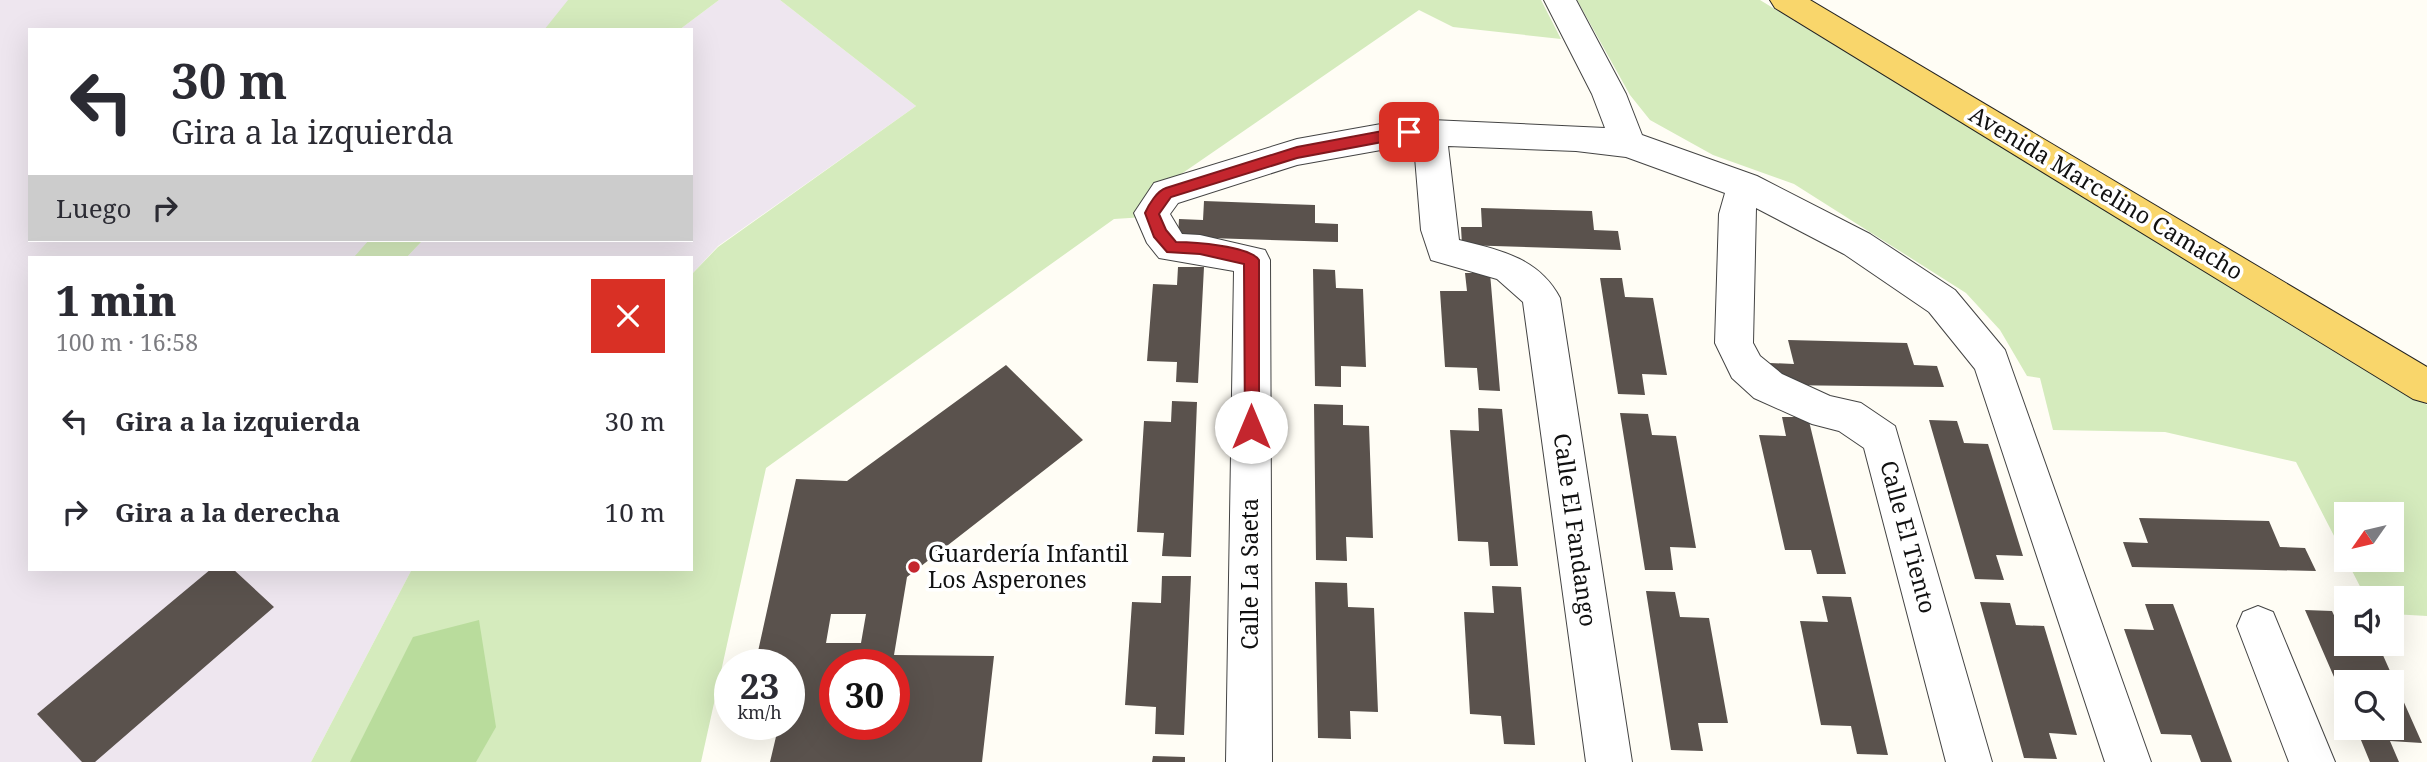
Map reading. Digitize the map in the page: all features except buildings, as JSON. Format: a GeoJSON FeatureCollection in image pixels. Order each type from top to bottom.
{"type":"FeatureCollection","features":[{"type":"Feature","properties":{"kind":"main road","name":"Avenida Marcelino Camacho"},"geometry":{"type":"LineString","coordinates":[[1786,0],[2427,387]]}},
{"type":"Feature","properties":{"kind":"street"},"geometry":{"type":"LineString","coordinates":[[1560,0],[1609,94],[1628,144]]}},
{"type":"Feature","properties":{"kind":"street","name":"Calle La Saeta"},"geometry":{"type":"LineString","coordinates":[[1249,762],[1252,260],[1200,248],[1172,248],[1160,233],[1152,213],[1166,193],[1297,152],[1409,132],[1430,133]]}},
{"type":"Feature","properties":{"kind":"street"},"geometry":{"type":"LineString","coordinates":[[1430,133],[1576,138],[1628,144],[1745,186],[1857,244],[1942,301],[1992,361],[2128,762]]}},
{"type":"Feature","properties":{"kind":"street","name":"Calle El Fandango"},"geometry":{"type":"LineString","coordinates":[[1430,133],[1439,230],[1444,250],[1476,261],[1511,267],[1527,277],[1541,298],[1609,762]]}},
{"type":"Feature","properties":{"kind":"street","name":"Calle El Tiento"},"geometry":{"type":"LineString","coordinates":[[1745,186],[1737,214],[1734,343],[1746,367],[1768,386],[1826,412],[1847,415],[1881,438],[1969,762]]}},
{"type":"Feature","properties":{"kind":"street"},"geometry":{"type":"LineString","coordinates":[[2258,626],[2312,762]]}},
{"type":"Feature","properties":{"kind":"shaded area"},"geometry":{"type":"Polygon","coordinates":[[[0,0],[571,0],[550,28],[28,28],[28,242],[371,242],[358,256],[28,256],[28,571],[411,571],[311,762],[0,762],[0,0]]]}},
{"type":"Feature","properties":{"kind":"shaded area"},"geometry":{"type":"Polygon","coordinates":[[[719,0],[780,0],[916,106],[718,246],[693,273],[693,256],[408,256],[421,242],[693,242],[693,28],[682,28],[719,0]]]}},
{"type":"Feature","properties":{"kind":"green space"},"geometry":{"type":"Polygon","coordinates":[[[568,0],[719,0],[682,28],[546,28],[568,0]]]}},
{"type":"Feature","properties":{"kind":"green space"},"geometry":{"type":"Polygon","coordinates":[[[780,0],[1541,0],[1561,39],[1453,27],[1419,10],[1158,190],[1145,217],[1114,219],[766,468],[726,649],[714,649],[714,703],[701,762],[311,762],[411,571],[693,571],[693,273],[718,247],[916,106],[780,0]]]}},
{"type":"Feature","properties":{"kind":"green space"},"geometry":{"type":"Polygon","coordinates":[[[1577,0],[1760,0],[2427,405],[2427,616],[2404,615],[2404,586],[2360,586],[2353,572],[2404,572],[2404,502],[2334,502],[2334,536],[2296,462],[2165,432],[2053,430],[2040,378],[2027,376],[2000,330],[1966,293],[1794,184],[1713,155],[1650,120],[1630,95],[1577,0]]]}},
{"type":"Feature","properties":{"kind":"green space"},"geometry":{"type":"Polygon","coordinates":[[[367,242],[421,242],[408,256],[355,256],[367,242]]]}},
{"type":"Feature","properties":{"kind":"green space"},"geometry":{"type":"Polygon","coordinates":[[[479,620],[496,727],[476,762],[350,762],[413,637],[479,620]]]}},
{"type":"Feature","properties":{"kind":"place","name":"Guardería Infantil Los Asperones"},"geometry":{"type":"Point","coordinates":[914,567]}},
{"type":"Feature","properties":{"kind":"route"},"geometry":{"type":"LineString","coordinates":[[1251,427],[1252,260],[1200,248],[1172,248],[1160,233],[1152,213],[1166,193],[1297,152],[1409,132]]}}]}
